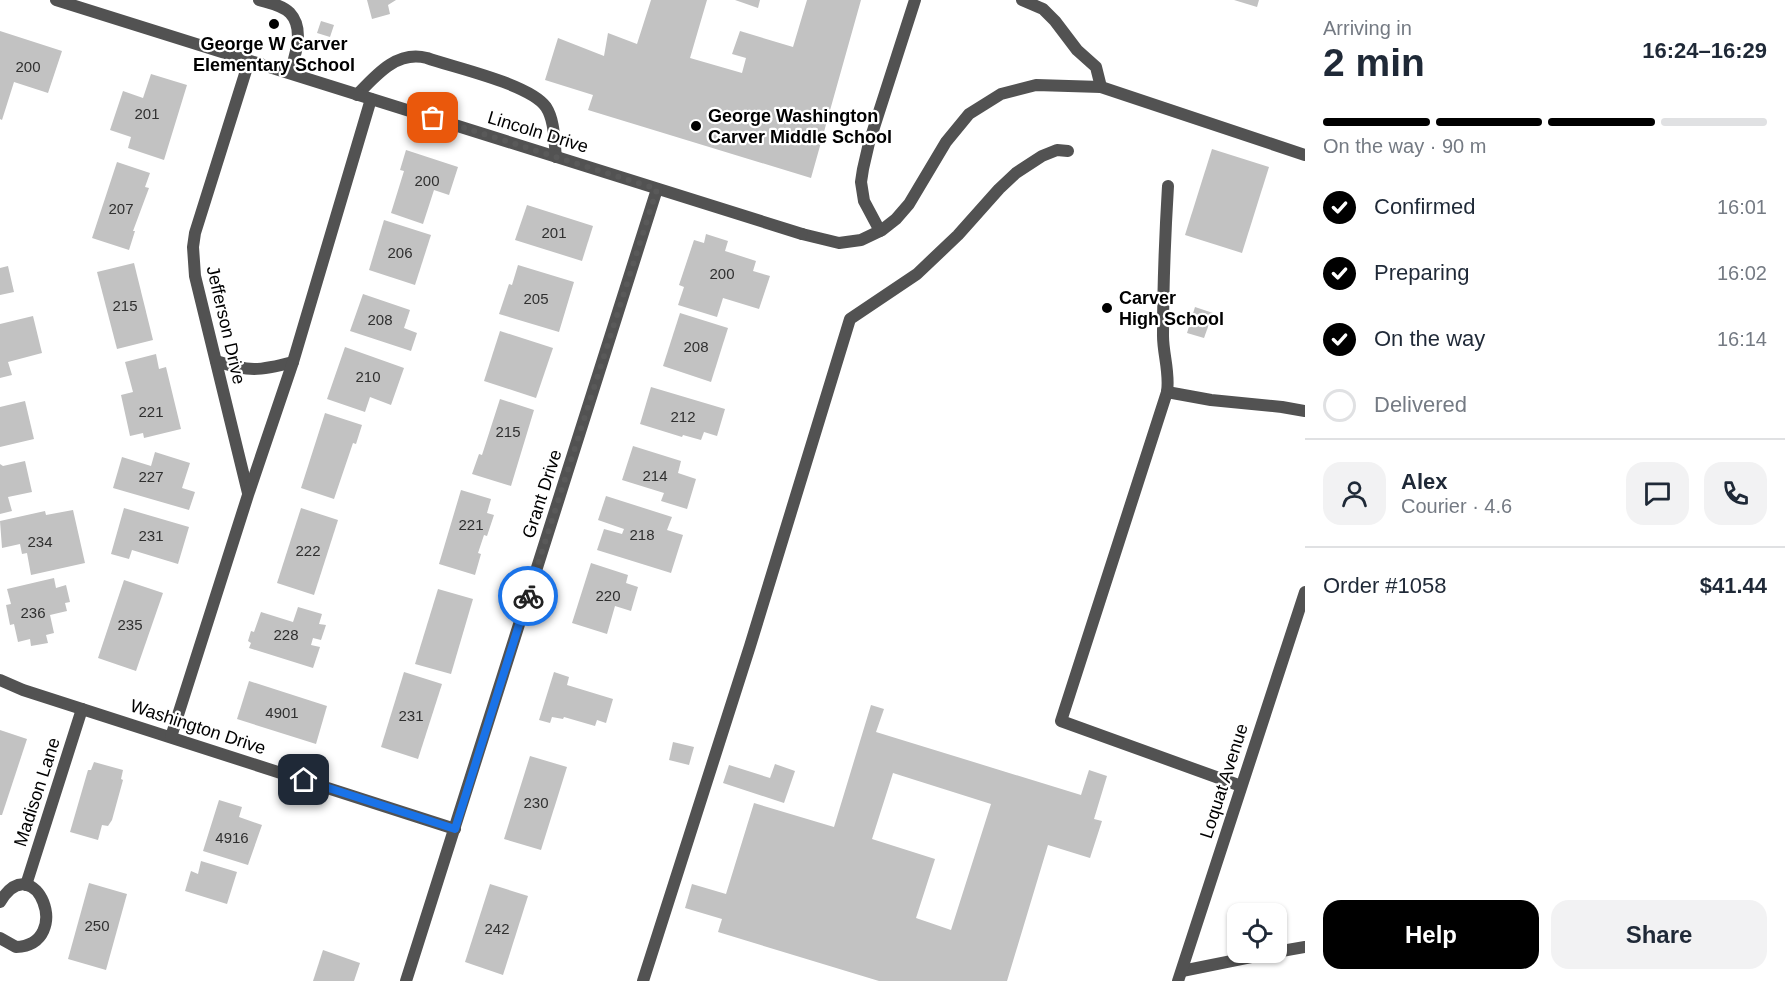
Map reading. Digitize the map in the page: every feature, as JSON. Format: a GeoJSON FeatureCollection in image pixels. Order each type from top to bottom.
{"type":"FeatureCollection","features":[{"type":"Feature","properties":{"kind":"street","name":"Lincoln Drive"},"geometry":{"type":"LineString","coordinates":[[56,0],[802,234],[839,243],[868,238],[880,231]]}},
{"type":"Feature","properties":{"kind":"street"},"geometry":{"type":"LineString","coordinates":[[259,0],[285,9],[295,21],[298,40],[290,73]]}},
{"type":"Feature","properties":{"kind":"street"},"geometry":{"type":"LineString","coordinates":[[915,0],[869,143],[861,182],[864,201],[880,231],[896,219],[909,204],[956,128],[981,105],[1009,91],[1029,86],[1101,87],[1305,155]]}},
{"type":"Feature","properties":{"kind":"street"},"geometry":{"type":"LineString","coordinates":[[1022,0],[1043,9],[1056,21],[1077,50],[1095,67],[1101,87]]}},
{"type":"Feature","properties":{"kind":"street"},"geometry":{"type":"LineString","coordinates":[[357,95],[378,72],[398,60],[421,57],[523,89],[539,99],[546,108],[553,126],[556,157]]}},
{"type":"Feature","properties":{"kind":"street","name":"Jefferson Drive"},"geometry":{"type":"LineString","coordinates":[[248,495],[195,276],[192,247],[199,218],[249,61]]}},
{"type":"Feature","properties":{"kind":"street"},"geometry":{"type":"LineString","coordinates":[[171,737],[293,362],[371,99]]}},
{"type":"Feature","properties":{"kind":"street"},"geometry":{"type":"LineString","coordinates":[[643,981],[750,646],[850,319],[917,274],[958,235],[1016,173],[1042,156],[1058,150],[1068,151]]}},
{"type":"Feature","properties":{"kind":"street"},"geometry":{"type":"LineString","coordinates":[[1168,186],[1163,278],[1163,343],[1169,382],[1061,721],[1242,786]]}},
{"type":"Feature","properties":{"kind":"street","name":"Grant Drive"},"geometry":{"type":"LineString","coordinates":[[406,981],[657,189]]}},
{"type":"Feature","properties":{"kind":"street"},"geometry":{"type":"LineString","coordinates":[[216,361],[242,370],[256,370],[293,362]]}},
{"type":"Feature","properties":{"kind":"street"},"geometry":{"type":"LineString","coordinates":[[1167,392],[1211,400],[1305,411]]}},
{"type":"Feature","properties":{"kind":"street","name":"Loquat Avenue"},"geometry":{"type":"LineString","coordinates":[[1180,976],[1305,592]]}},
{"type":"Feature","properties":{"kind":"street","name":"Washington Drive"},"geometry":{"type":"LineString","coordinates":[[0,680],[23,690],[455,829]]}},
{"type":"Feature","properties":{"kind":"street","name":"Madison Lane"},"geometry":{"type":"LineString","coordinates":[[26,885],[82,709]]}},
{"type":"Feature","properties":{"kind":"street"},"geometry":{"type":"LineString","coordinates":[[0,902],[14,886],[26,885],[33,888],[43,898],[46,907],[45,925],[40,936],[33,943],[24,946],[9,944],[0,938]]}},
{"type":"Feature","properties":{"kind":"street"},"geometry":{"type":"LineString","coordinates":[[1287,950],[1305,947]]}},
{"type":"Feature","properties":{"kind":"street"},"geometry":{"type":"LineString","coordinates":[[1180,976],[1232,963]]}},
{"type":"Feature","properties":{"kind":"building"},"geometry":{"type":"Polygon","coordinates":[[[367,0],[396,0],[388,5],[390,14],[372,19],[367,0]]]}},
{"type":"Feature","properties":{"kind":"building"},"geometry":{"type":"Polygon","coordinates":[[[651,0],[707,0],[690,58],[742,73],[746,58],[732,54],[740,31],[793,47],[807,0],[861,0],[811,178],[588,110],[593,95],[545,80],[558,38],[604,56],[608,33],[637,44],[651,0]]]}},
{"type":"Feature","properties":{"kind":"building"},"geometry":{"type":"Polygon","coordinates":[[[735,0],[760,0],[758,8],[735,0]]]}},
{"type":"Feature","properties":{"kind":"building"},"geometry":{"type":"Polygon","coordinates":[[[1234,0],[1259,0],[1257,7],[1234,0]]]}},
{"type":"Feature","properties":{"kind":"building"},"geometry":{"type":"Polygon","coordinates":[[[321,21],[334,25],[330,37],[317,33],[321,21]]]}},
{"type":"Feature","properties":{"kind":"building"},"geometry":{"type":"Polygon","coordinates":[[[0,31],[62,51],[48,93],[14,82],[2,120],[0,119],[0,31]]]}},
{"type":"Feature","properties":{"kind":"building"},"geometry":{"type":"Polygon","coordinates":[[[151,74],[187,85],[164,160],[128,148],[131,137],[110,130],[123,91],[143,98],[151,74]]]}},
{"type":"Feature","properties":{"kind":"building"},"geometry":{"type":"Polygon","coordinates":[[[1212,149],[1269,167],[1242,253],[1185,235],[1212,149]]]}},
{"type":"Feature","properties":{"kind":"building"},"geometry":{"type":"Polygon","coordinates":[[[406,150],[458,167],[449,195],[434,190],[423,224],[391,213],[404,171],[400,170],[406,150]]]}},
{"type":"Feature","properties":{"kind":"building"},"geometry":{"type":"Polygon","coordinates":[[[117,162],[150,173],[145,187],[149,188],[133,231],[135,231],[129,250],[92,238],[117,162]]]}},
{"type":"Feature","properties":{"kind":"building"},"geometry":{"type":"Polygon","coordinates":[[[527,205],[593,226],[582,261],[515,240],[527,205]]]}},
{"type":"Feature","properties":{"kind":"building"},"geometry":{"type":"Polygon","coordinates":[[[384,220],[431,235],[415,285],[369,270],[384,220]]]}},
{"type":"Feature","properties":{"kind":"building"},"geometry":{"type":"Polygon","coordinates":[[[706,234],[728,241],[725,251],[756,261],[753,271],[770,276],[759,309],[723,298],[717,317],[678,305],[684,287],[679,285],[694,240],[704,243],[706,234]]]}},
{"type":"Feature","properties":{"kind":"building"},"geometry":{"type":"Polygon","coordinates":[[[134,263],[153,340],[117,349],[97,272],[134,263]]]}},
{"type":"Feature","properties":{"kind":"building"},"geometry":{"type":"Polygon","coordinates":[[[518,265],[574,282],[559,332],[499,314],[518,265]]]}},
{"type":"Feature","properties":{"kind":"building"},"geometry":{"type":"Polygon","coordinates":[[[8,266],[14,292],[0,295],[0,268],[8,266]]]}},
{"type":"Feature","properties":{"kind":"building"},"geometry":{"type":"Polygon","coordinates":[[[363,294],[410,310],[404,328],[417,333],[411,351],[350,331],[363,294]]]}},
{"type":"Feature","properties":{"kind":"building"},"geometry":{"type":"Polygon","coordinates":[[[1195,307],[1213,313],[1204,338],[1187,333],[1195,307]]]}},
{"type":"Feature","properties":{"kind":"building"},"geometry":{"type":"Polygon","coordinates":[[[680,313],[728,328],[711,382],[663,366],[680,313]]]}},
{"type":"Feature","properties":{"kind":"building"},"geometry":{"type":"Polygon","coordinates":[[[33,316],[42,353],[8,362],[12,375],[0,378],[0,324],[33,316]]]}},
{"type":"Feature","properties":{"kind":"building"},"geometry":{"type":"Polygon","coordinates":[[[500,331],[553,348],[536,398],[484,381],[500,331]]]}},
{"type":"Feature","properties":{"kind":"building"},"geometry":{"type":"Polygon","coordinates":[[[345,347],[404,368],[391,405],[370,397],[365,412],[327,399],[345,347]]]}},
{"type":"Feature","properties":{"kind":"building"},"geometry":{"type":"Polygon","coordinates":[[[156,354],[159,369],[166,367],[181,429],[144,438],[143,433],[130,436],[121,395],[133,392],[125,362],[156,354]]]}},
{"type":"Feature","properties":{"kind":"building"},"geometry":{"type":"Polygon","coordinates":[[[651,387],[725,409],[717,436],[704,432],[701,440],[683,435],[682,437],[640,424],[651,387]]]}},
{"type":"Feature","properties":{"kind":"building"},"geometry":{"type":"Polygon","coordinates":[[[500,399],[534,410],[511,486],[472,474],[479,454],[482,455],[500,399]]]}},
{"type":"Feature","properties":{"kind":"building"},"geometry":{"type":"Polygon","coordinates":[[[25,401],[34,439],[0,447],[0,407],[25,401]]]}},
{"type":"Feature","properties":{"kind":"building"},"geometry":{"type":"Polygon","coordinates":[[[325,413],[362,425],[356,444],[353,443],[334,499],[301,488],[325,413]]]}},
{"type":"Feature","properties":{"kind":"building"},"geometry":{"type":"Polygon","coordinates":[[[633,446],[681,461],[678,473],[696,479],[687,509],[661,501],[664,493],[622,480],[633,446]]]}},
{"type":"Feature","properties":{"kind":"building"},"geometry":{"type":"Polygon","coordinates":[[[155,452],[190,463],[182,488],[195,492],[189,510],[113,488],[122,457],[151,466],[155,452]]]}},
{"type":"Feature","properties":{"kind":"building"},"geometry":{"type":"Polygon","coordinates":[[[25,461],[32,492],[8,497],[12,511],[0,514],[0,464],[3,466],[25,461]]]}},
{"type":"Feature","properties":{"kind":"building"},"geometry":{"type":"Polygon","coordinates":[[[461,490],[491,499],[487,513],[494,515],[478,553],[481,554],[475,575],[439,564],[461,490]]]}},
{"type":"Feature","properties":{"kind":"building"},"geometry":{"type":"Polygon","coordinates":[[[606,496],[672,517],[667,530],[683,535],[671,573],[597,550],[604,529],[622,534],[624,529],[598,520],[606,496]]]}},
{"type":"Feature","properties":{"kind":"building"},"geometry":{"type":"Polygon","coordinates":[[[124,508],[189,527],[178,564],[132,550],[129,559],[111,554],[124,508]]]}},
{"type":"Feature","properties":{"kind":"building"},"geometry":{"type":"Polygon","coordinates":[[[301,508],[338,520],[314,595],[277,583],[301,508]]]}},
{"type":"Feature","properties":{"kind":"building"},"geometry":{"type":"Polygon","coordinates":[[[73,510],[85,563],[31,575],[27,553],[22,554],[20,544],[2,548],[0,521],[45,511],[46,515],[73,510]]]}},
{"type":"Feature","properties":{"kind":"building"},"geometry":{"type":"Polygon","coordinates":[[[591,563],[628,575],[626,583],[638,587],[631,611],[615,606],[607,634],[572,623],[591,563]]]}},
{"type":"Feature","properties":{"kind":"building"},"geometry":{"type":"Polygon","coordinates":[[[54,578],[56,588],[66,585],[70,602],[65,603],[67,611],[50,615],[54,633],[46,635],[48,643],[31,646],[30,639],[18,642],[14,624],[10,625],[6,605],[11,604],[7,589],[54,578]]]}},
{"type":"Feature","properties":{"kind":"building"},"geometry":{"type":"Polygon","coordinates":[[[124,580],[163,593],[136,671],[98,658],[124,580]]]}},
{"type":"Feature","properties":{"kind":"building"},"geometry":{"type":"Polygon","coordinates":[[[438,589],[473,599],[451,674],[415,664],[438,589]]]}},
{"type":"Feature","properties":{"kind":"building"},"geometry":{"type":"Polygon","coordinates":[[[298,607],[322,614],[319,624],[326,625],[321,640],[313,638],[311,645],[320,647],[313,668],[249,648],[251,643],[248,641],[251,631],[254,632],[261,612],[293,622],[298,607]]]}},
{"type":"Feature","properties":{"kind":"building"},"geometry":{"type":"Polygon","coordinates":[[[404,672],[442,684],[418,759],[381,747],[404,672]]]}},
{"type":"Feature","properties":{"kind":"building"},"geometry":{"type":"Polygon","coordinates":[[[554,672],[569,677],[567,685],[613,699],[606,723],[597,720],[595,726],[564,717],[563,719],[552,717],[550,723],[539,720],[554,672]]]}},
{"type":"Feature","properties":{"kind":"building"},"geometry":{"type":"Polygon","coordinates":[[[249,681],[327,706],[316,744],[237,719],[249,681]]]}},
{"type":"Feature","properties":{"kind":"building"},"geometry":{"type":"Polygon","coordinates":[[[871,705],[884,709],[876,732],[1081,795],[1089,770],[1107,776],[1094,819],[1102,821],[1090,858],[1048,845],[1007,981],[879,981],[718,932],[722,919],[685,908],[692,884],[726,894],[754,803],[834,827],[871,705]],[[893,773],[872,839],[935,859],[916,918],[951,930],[991,804],[893,773]]]}},
{"type":"Feature","properties":{"kind":"building"},"geometry":{"type":"Polygon","coordinates":[[[0,730],[27,739],[2,815],[0,815],[0,730]]]}},
{"type":"Feature","properties":{"kind":"building"},"geometry":{"type":"Polygon","coordinates":[[[673,742],[694,747],[689,765],[669,760],[673,742]]]}},
{"type":"Feature","properties":{"kind":"building"},"geometry":{"type":"Polygon","coordinates":[[[530,756],[567,767],[541,850],[504,839],[530,756]]]}},
{"type":"Feature","properties":{"kind":"building"},"geometry":{"type":"Polygon","coordinates":[[[94,762],[123,770],[121,779],[123,780],[112,820],[108,826],[102,825],[98,840],[70,832],[88,770],[91,770],[94,762]]]}},
{"type":"Feature","properties":{"kind":"building"},"geometry":{"type":"Polygon","coordinates":[[[775,764],[795,771],[784,803],[723,783],[729,765],[770,778],[775,764]]]}},
{"type":"Feature","properties":{"kind":"building"},"geometry":{"type":"Polygon","coordinates":[[[219,800],[242,807],[239,817],[262,825],[248,865],[203,851],[219,800]]]}},
{"type":"Feature","properties":{"kind":"building"},"geometry":{"type":"Polygon","coordinates":[[[201,861],[237,872],[227,904],[185,891],[191,871],[198,874],[201,861]]]}},
{"type":"Feature","properties":{"kind":"building"},"geometry":{"type":"Polygon","coordinates":[[[89,883],[127,894],[106,970],[68,959],[89,883]]]}},
{"type":"Feature","properties":{"kind":"building"},"geometry":{"type":"Polygon","coordinates":[[[490,884],[528,896],[503,975],[465,962],[490,884]]]}},
{"type":"Feature","properties":{"kind":"building"},"geometry":{"type":"Polygon","coordinates":[[[323,950],[360,963],[354,981],[313,981],[323,950]]]}},
{"type":"Feature","properties":{"kind":"way so far"},"geometry":{"type":"LineString","coordinates":[[433,118],[657,189],[528,596]]}},
{"type":"Feature","properties":{"kind":"place","name":"George W Carver Elementary School"},"geometry":{"type":"Point","coordinates":[274,24]}},
{"type":"Feature","properties":{"kind":"place","name":"George Washington Carver Middle School"},"geometry":{"type":"Point","coordinates":[696,126]}},
{"type":"Feature","properties":{"kind":"place","name":"Carver High School"},"geometry":{"type":"Point","coordinates":[1107,308]}},
{"type":"Feature","properties":{"kind":"route"},"geometry":{"type":"LineString","coordinates":[[304,780],[455,829],[528,596]]}}]}
